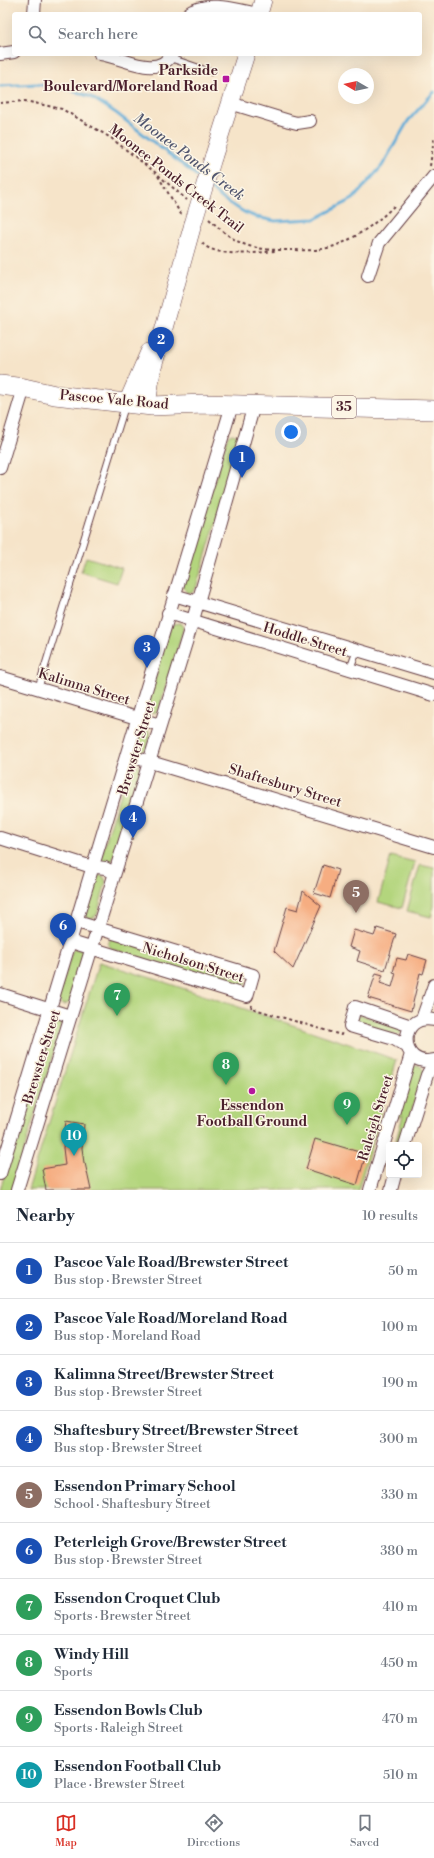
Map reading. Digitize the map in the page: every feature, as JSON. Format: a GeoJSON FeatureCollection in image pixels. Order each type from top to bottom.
{"type":"FeatureCollection","features":[{"type":"Feature","properties":{"kind":"main road"},"geometry":{"type":"LineString","coordinates":[[260,12],[263,0]]}},
{"type":"Feature","properties":{"kind":"main road"},"geometry":{"type":"LineString","coordinates":[[136,400],[152,371],[163,336],[174,288],[196,224],[213,158],[245,56]]}},
{"type":"Feature","properties":{"kind":"main road","name":"Pascoe Vale Road"},"geometry":{"type":"LineString","coordinates":[[0,385],[24,388],[55,395],[204,404],[434,410]]}},
{"type":"Feature","properties":{"kind":"street"},"geometry":{"type":"LineString","coordinates":[[34,12],[35,0]]}},
{"type":"Feature","properties":{"kind":"street"},"geometry":{"type":"LineString","coordinates":[[191,7],[211,5],[248,12]]}},
{"type":"Feature","properties":{"kind":"street"},"geometry":{"type":"LineString","coordinates":[[0,54],[12,52]]}},
{"type":"Feature","properties":{"kind":"street"},"geometry":{"type":"LineString","coordinates":[[108,56],[148,66],[162,64],[171,56]]}},
{"type":"Feature","properties":{"kind":"street"},"geometry":{"type":"LineString","coordinates":[[230,103],[289,122],[297,123],[310,121]]}},
{"type":"Feature","properties":{"kind":"street"},"geometry":{"type":"LineString","coordinates":[[368,276],[375,253],[386,232],[431,173]]}},
{"type":"Feature","properties":{"kind":"street"},"geometry":{"type":"LineString","coordinates":[[0,468],[24,388]]}},
{"type":"Feature","properties":{"kind":"street","name":"Brewster Street"},"geometry":{"type":"LineString","coordinates":[[0,1174],[232,404]]}},
{"type":"Feature","properties":{"kind":"street","name":"Brewster Street"},"geometry":{"type":"LineString","coordinates":[[17,1190],[193,620],[254,405]]}},
{"type":"Feature","properties":{"kind":"street","name":"Hoddle Street"},"geometry":{"type":"LineString","coordinates":[[174,595],[434,674]]}},
{"type":"Feature","properties":{"kind":"street","name":"Hoddle Street"},"geometry":{"type":"LineString","coordinates":[[168,613],[434,695]]}},
{"type":"Feature","properties":{"kind":"street","name":"Kalimna Street"},"geometry":{"type":"LineString","coordinates":[[0,677],[137,720],[160,725]]}},
{"type":"Feature","properties":{"kind":"street","name":"Shaftesbury Street"},"geometry":{"type":"LineString","coordinates":[[127,755],[434,847]]}},
{"type":"Feature","properties":{"kind":"street"},"geometry":{"type":"LineString","coordinates":[[0,838],[93,867],[104,868],[114,873]]}},
{"type":"Feature","properties":{"kind":"street","name":"Nicholson Street"},"geometry":{"type":"LineString","coordinates":[[71,942],[247,996],[253,975],[77,922]]}},
{"type":"Feature","properties":{"kind":"street"},"geometry":{"type":"LineString","coordinates":[[406,1142],[427,1075],[434,1061],[422,1061],[394,1039],[350,1026],[355,1007],[411,1026],[428,1020],[434,985]]}},
{"type":"Feature","properties":{"kind":"street"},"geometry":{"type":"LineString","coordinates":[[0,994],[70,1016]]}},
{"type":"Feature","properties":{"kind":"street","name":"Raleigh Street"},"geometry":{"type":"LineString","coordinates":[[370,1190],[408,1050],[408,1032],[411,1026]]}},
{"type":"Feature","properties":{"kind":"street"},"geometry":{"type":"LineString","coordinates":[[390,1190],[394,1178]]}},
{"type":"Feature","properties":{"kind":"lane"},"geometry":{"type":"LineString","coordinates":[[171,56],[211,72]]}},
{"type":"Feature","properties":{"kind":"lane"},"geometry":{"type":"LineString","coordinates":[[38,689],[136,400]]}},
{"type":"Feature","properties":{"kind":"lane"},"geometry":{"type":"LineString","coordinates":[[350,669],[357,650]]}},
{"type":"Feature","properties":{"kind":"path","name":"Moonee Ponds Creek Trail"},"geometry":{"type":"LineString","coordinates":[[0,103],[25,101],[62,109],[111,138],[156,173],[192,204]]}},
{"type":"Feature","properties":{"kind":"path"},"geometry":{"type":"LineString","coordinates":[[431,173],[434,138]]}},
{"type":"Feature","properties":{"kind":"path"},"geometry":{"type":"LineString","coordinates":[[156,173],[182,216],[196,224],[208,248],[226,252],[249,254],[278,250]]}},
{"type":"Feature","properties":{"kind":"path","name":"Moonee Ponds Creek Trail"},"geometry":{"type":"LineString","coordinates":[[196,224],[222,231],[245,244],[278,250],[327,248],[361,233],[373,225],[398,202]]}},
{"type":"Feature","properties":{"kind":"green space"},"geometry":{"type":"Polygon","coordinates":[[[232,434],[239,436],[240,442],[196,588],[192,593],[187,593],[183,586],[228,436],[232,434]]]}},
{"type":"Feature","properties":{"kind":"green space"},"geometry":{"type":"Polygon","coordinates":[[[86,557],[122,568],[117,583],[81,572],[86,557]]]}},
{"type":"Feature","properties":{"kind":"green space"},"geometry":{"type":"Polygon","coordinates":[[[180,623],[183,630],[159,709],[156,712],[151,713],[147,706],[170,627],[173,624],[180,623]]]}},
{"type":"Feature","properties":{"kind":"green space"},"geometry":{"type":"Polygon","coordinates":[[[143,729],[148,730],[151,736],[147,748],[142,752],[137,751],[135,747],[139,731],[143,729]]]}},
{"type":"Feature","properties":{"kind":"green space"},"geometry":{"type":"Polygon","coordinates":[[[132,763],[142,767],[112,862],[109,865],[102,863],[101,857],[129,765],[132,763]]]}},
{"type":"Feature","properties":{"kind":"green space"},"geometry":{"type":"Polygon","coordinates":[[[391,856],[415,862],[402,908],[378,902],[391,856]]]}},
{"type":"Feature","properties":{"kind":"green space"},"geometry":{"type":"Polygon","coordinates":[[[420,865],[434,868],[434,906],[431,917],[407,911],[420,865]]]}},
{"type":"Feature","properties":{"kind":"green space"},"geometry":{"type":"Polygon","coordinates":[[[99,875],[104,877],[106,882],[97,915],[90,919],[86,917],[84,913],[94,879],[99,875]]]}},
{"type":"Feature","properties":{"kind":"green space"},"geometry":{"type":"Polygon","coordinates":[[[111,938],[245,979],[247,981],[245,987],[238,988],[112,949],[108,944],[111,938]]]}},
{"type":"Feature","properties":{"kind":"green space"},"geometry":{"type":"Polygon","coordinates":[[[74,949],[82,950],[84,956],[70,1002],[62,1005],[58,999],[72,951],[74,949]]]}},
{"type":"Feature","properties":{"kind":"green space"},"geometry":{"type":"Polygon","coordinates":[[[99,962],[161,981],[397,1060],[358,1190],[28,1190],[99,962]]]}},
{"type":"Feature","properties":{"kind":"green space"},"geometry":{"type":"Polygon","coordinates":[[[359,1014],[401,1029],[401,1033],[398,1035],[358,1025],[356,1019],[359,1014]]]}},
{"type":"Feature","properties":{"kind":"green space"},"geometry":{"type":"Polygon","coordinates":[[[53,1020],[59,1020],[62,1024],[12,1190],[0,1190],[50,1024],[53,1020]]]}},
{"type":"Feature","properties":{"kind":"green space"},"geometry":{"type":"Polygon","coordinates":[[[419,1065],[424,1071],[403,1138],[396,1141],[403,1115],[395,1119],[413,1066],[419,1065]]]}},
{"type":"Feature","properties":{"kind":"building"},"geometry":{"type":"Polygon","coordinates":[[[323,865],[338,870],[330,898],[314,893],[323,865]]]}},
{"type":"Feature","properties":{"kind":"building"},"geometry":{"type":"Polygon","coordinates":[[[303,891],[321,906],[293,969],[274,951],[287,907],[298,910],[303,891]]]}},
{"type":"Feature","properties":{"kind":"building"},"geometry":{"type":"Polygon","coordinates":[[[377,928],[396,934],[385,970],[357,961],[360,951],[349,947],[354,930],[374,936],[377,928]]]}},
{"type":"Feature","properties":{"kind":"building"},"geometry":{"type":"Polygon","coordinates":[[[408,954],[427,960],[423,974],[420,973],[411,1011],[368,998],[376,973],[383,975],[380,983],[392,987],[396,973],[393,972],[397,958],[406,960],[408,954]]]}},
{"type":"Feature","properties":{"kind":"building"},"geometry":{"type":"Polygon","coordinates":[[[66,1121],[84,1124],[82,1148],[91,1190],[46,1190],[42,1169],[65,1165],[63,1148],[66,1121]]]}},
{"type":"Feature","properties":{"kind":"building"},"geometry":{"type":"Polygon","coordinates":[[[315,1139],[366,1154],[357,1185],[306,1169],[315,1139]]]}},
{"type":"Feature","properties":{"kind":"waterway","name":"Moonee Ponds Creek"},"geometry":{"type":"LineString","coordinates":[[0,86],[36,84],[67,89],[91,97],[116,113],[201,179]]}},
{"type":"Feature","properties":{"kind":"waterway","name":"Moonee Ponds Creek"},"geometry":{"type":"LineString","coordinates":[[209,187],[223,199],[244,212],[256,217],[275,221],[315,219],[353,199],[382,166],[408,121],[434,92]]}},
{"type":"Feature","properties":{"kind":"place","name":"Parkside Boulevard/Moreland Road"},"geometry":{"type":"Point","coordinates":[226,79]}},
{"type":"Feature","properties":{"kind":"place","name":"Pascoe Vale Road/Moreland Road"},"geometry":{"type":"Point","coordinates":[161,360]}},
{"type":"Feature","properties":{"kind":"place","name":"Pascoe Vale Road/Brewster Street"},"geometry":{"type":"Point","coordinates":[242,478]}},
{"type":"Feature","properties":{"kind":"place","name":"Kalimna Street/Brewster Street"},"geometry":{"type":"Point","coordinates":[147,668]}},
{"type":"Feature","properties":{"kind":"place","name":"Shaftesbury Street/Brewster Street"},"geometry":{"type":"Point","coordinates":[133,838]}},
{"type":"Feature","properties":{"kind":"place","name":"Essendon Primary School"},"geometry":{"type":"Point","coordinates":[356,913]}},
{"type":"Feature","properties":{"kind":"place","name":"Peterleigh Grove/Brewster Street"},"geometry":{"type":"Point","coordinates":[63,946]}},
{"type":"Feature","properties":{"kind":"place","name":"Essendon Croquet Club"},"geometry":{"type":"Point","coordinates":[117,1016]}},
{"type":"Feature","properties":{"kind":"place","name":"Windy Hill"},"geometry":{"type":"Point","coordinates":[226,1085]}},
{"type":"Feature","properties":{"kind":"place","name":"Essendon Football Ground"},"geometry":{"type":"Point","coordinates":[252,1091]}},
{"type":"Feature","properties":{"kind":"place","name":"Essendon Bowls Club"},"geometry":{"type":"Point","coordinates":[347,1125]}},
{"type":"Feature","properties":{"kind":"place","name":"Essendon Football Club"},"geometry":{"type":"Point","coordinates":[74,1156]}}]}
